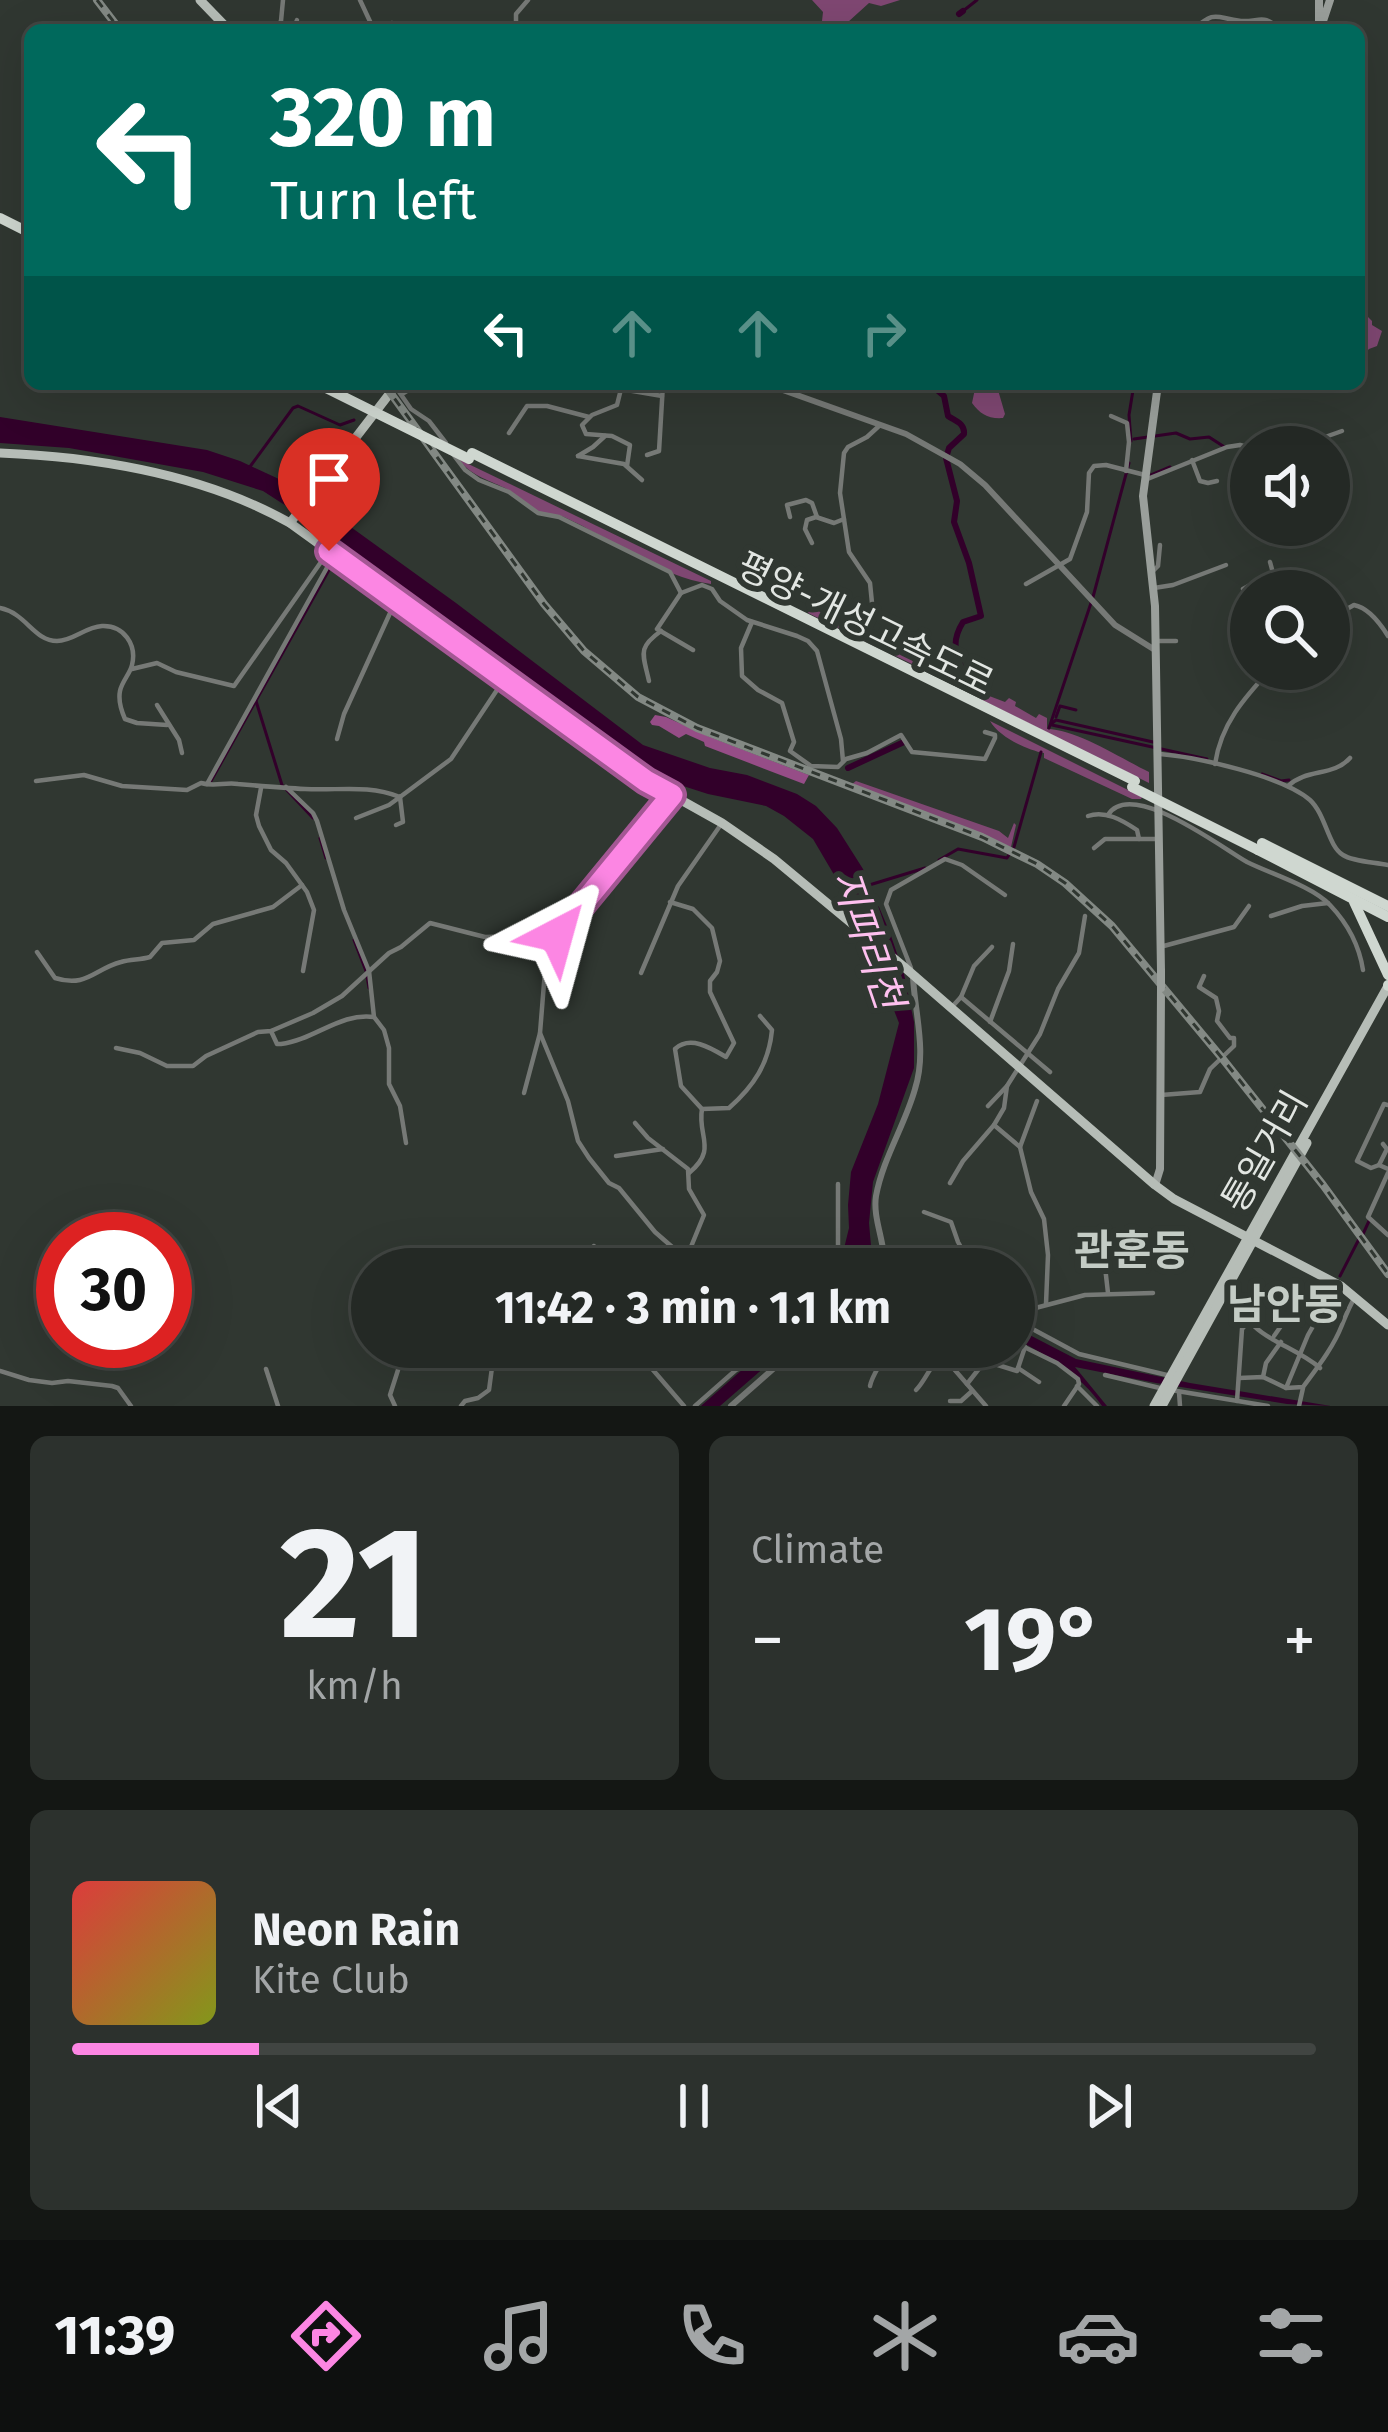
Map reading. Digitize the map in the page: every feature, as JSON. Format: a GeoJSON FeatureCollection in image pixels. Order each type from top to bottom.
{"type":"FeatureCollection","features":[{"type":"Feature","properties":{"kind":"highway","name":"평양-개성고속도로"},"geometry":{"type":"LineString","coordinates":[[330,390],[1388,906]]}},
{"type":"Feature","properties":{"kind":"highway","name":"평양-개성고속도로"},"geometry":{"type":"LineString","coordinates":[[345,390],[470,456]]}},
{"type":"Feature","properties":{"kind":"highway","name":"평양-개성고속도로"},"geometry":{"type":"LineString","coordinates":[[1260,846],[1388,916]]}},
{"type":"Feature","properties":{"kind":"highway"},"geometry":{"type":"LineString","coordinates":[[1352,899],[1388,975]]}},
{"type":"Feature","properties":{"kind":"main road"},"geometry":{"type":"LineString","coordinates":[[200,0],[223,24]]}},
{"type":"Feature","properties":{"kind":"main road"},"geometry":{"type":"LineString","coordinates":[[292,519],[396,390]]}},
{"type":"Feature","properties":{"kind":"main road"},"geometry":{"type":"LineString","coordinates":[[1155,390],[1143,508],[1154,588],[1161,971],[1160,1169],[1155,1186]]}},
{"type":"Feature","properties":{"kind":"main road"},"geometry":{"type":"LineString","coordinates":[[0,453],[166,475],[292,519],[646,781],[722,823],[774,860],[1155,1186],[1337,1284],[1388,1325]]}},
{"type":"Feature","properties":{"kind":"main road","name":"통일거리"},"geometry":{"type":"LineString","coordinates":[[1158,1406],[1171,1390],[1388,986]]}},
{"type":"Feature","properties":{"kind":"main road","name":"통일거리"},"geometry":{"type":"LineString","coordinates":[[1171,1390],[1171,1376],[1388,998]]}},
{"type":"Feature","properties":{"kind":"street"},"geometry":{"type":"LineString","coordinates":[[519,3],[528,0]]}},
{"type":"Feature","properties":{"kind":"street"},"geometry":{"type":"LineString","coordinates":[[1199,24],[1221,15],[1274,24]]}},
{"type":"Feature","properties":{"kind":"street"},"geometry":{"type":"LineString","coordinates":[[296,24],[298,20]]}},
{"type":"Feature","properties":{"kind":"street"},"geometry":{"type":"LineString","coordinates":[[399,390],[411,409],[440,433],[465,470],[538,513],[560,517],[670,572],[681,593]]}},
{"type":"Feature","properties":{"kind":"street"},"geometry":{"type":"LineString","coordinates":[[621,390],[617,405],[582,425],[584,434],[612,436],[630,445],[627,466]]}},
{"type":"Feature","properties":{"kind":"street"},"geometry":{"type":"LineString","coordinates":[[631,390],[662,396]]}},
{"type":"Feature","properties":{"kind":"street"},"geometry":{"type":"LineString","coordinates":[[647,455],[659,451],[662,390]]}},
{"type":"Feature","properties":{"kind":"street"},"geometry":{"type":"LineString","coordinates":[[782,390],[906,434],[946,456],[985,485],[1115,626],[1155,645],[1176,641]]}},
{"type":"Feature","properties":{"kind":"street"},"geometry":{"type":"LineString","coordinates":[[509,433],[527,406],[590,417]]}},
{"type":"Feature","properties":{"kind":"street"},"geometry":{"type":"LineString","coordinates":[[1112,416],[1127,423],[1128,472]]}},
{"type":"Feature","properties":{"kind":"street"},"geometry":{"type":"LineString","coordinates":[[873,613],[870,583],[848,552],[840,493],[844,453],[879,426]]}},
{"type":"Feature","properties":{"kind":"street"},"geometry":{"type":"LineString","coordinates":[[605,436],[578,456],[627,466],[642,480]]}},
{"type":"Feature","properties":{"kind":"street"},"geometry":{"type":"LineString","coordinates":[[1130,440],[1149,437]]}},
{"type":"Feature","properties":{"kind":"street"},"geometry":{"type":"LineString","coordinates":[[598,443],[598,460]]}},
{"type":"Feature","properties":{"kind":"street"},"geometry":{"type":"LineString","coordinates":[[1026,584],[1070,560],[1084,522],[1091,469],[1106,465],[1145,476],[1230,447]]}},
{"type":"Feature","properties":{"kind":"street"},"geometry":{"type":"LineString","coordinates":[[1192,460],[1200,481],[1216,481]]}},
{"type":"Feature","properties":{"kind":"street"},"geometry":{"type":"LineString","coordinates":[[790,517],[788,505],[799,500],[812,503],[817,517]]}},
{"type":"Feature","properties":{"kind":"street"},"geometry":{"type":"LineString","coordinates":[[812,544],[805,524],[817,517],[834,523],[844,519]]}},
{"type":"Feature","properties":{"kind":"street"},"geometry":{"type":"LineString","coordinates":[[1152,572],[1159,566],[1160,545]]}},
{"type":"Feature","properties":{"kind":"street"},"geometry":{"type":"LineString","coordinates":[[132,669],[157,663],[234,686],[332,553]]}},
{"type":"Feature","properties":{"kind":"street"},"geometry":{"type":"LineString","coordinates":[[207,784],[332,553]]}},
{"type":"Feature","properties":{"kind":"street"},"geometry":{"type":"LineString","coordinates":[[1270,562],[1271,570]]}},
{"type":"Feature","properties":{"kind":"street"},"geometry":{"type":"LineString","coordinates":[[1154,588],[1226,565]]}},
{"type":"Feature","properties":{"kind":"street"},"geometry":{"type":"LineString","coordinates":[[693,650],[657,628],[681,593],[695,586],[709,586],[723,604],[752,622],[808,641],[817,650],[843,761]]}},
{"type":"Feature","properties":{"kind":"street"},"geometry":{"type":"LineString","coordinates":[[337,739],[396,600]]}},
{"type":"Feature","properties":{"kind":"street"},"geometry":{"type":"LineString","coordinates":[[1350,608],[1357,605],[1365,609],[1387,630]]}},
{"type":"Feature","properties":{"kind":"street"},"geometry":{"type":"LineString","coordinates":[[0,608],[13,610],[40,636],[56,641],[85,629],[114,627],[127,635],[132,669],[120,689],[124,719],[167,725]]}},
{"type":"Feature","properties":{"kind":"street"},"geometry":{"type":"LineString","coordinates":[[752,622],[741,648],[742,676],[782,703],[794,742],[792,754],[811,766],[834,769],[901,735],[912,752],[985,759],[995,738],[986,732]]}},
{"type":"Feature","properties":{"kind":"street"},"geometry":{"type":"LineString","coordinates":[[649,681],[642,650],[662,631]]}},
{"type":"Feature","properties":{"kind":"street"},"geometry":{"type":"LineString","coordinates":[[356,818],[389,806],[451,759],[505,678]]}},
{"type":"Feature","properties":{"kind":"street"},"geometry":{"type":"LineString","coordinates":[[1215,762],[1223,730],[1253,690]]}},
{"type":"Feature","properties":{"kind":"street"},"geometry":{"type":"LineString","coordinates":[[157,706],[182,753]]}},
{"type":"Feature","properties":{"kind":"street"},"geometry":{"type":"LineString","coordinates":[[1157,750],[1215,762],[1288,786],[1321,812],[1339,853],[1388,865]]}},
{"type":"Feature","properties":{"kind":"street"},"geometry":{"type":"LineString","coordinates":[[1288,786],[1307,774],[1338,770],[1350,758]]}},
{"type":"Feature","properties":{"kind":"street"},"geometry":{"type":"LineString","coordinates":[[36,781],[84,775],[122,786],[187,790],[201,783],[306,790],[362,787],[400,796]]}},
{"type":"Feature","properties":{"kind":"street"},"geometry":{"type":"LineString","coordinates":[[284,787],[317,820],[344,910],[369,971],[374,1017],[384,1030],[389,1084],[400,1106],[406,1143]]}},
{"type":"Feature","properties":{"kind":"street"},"geometry":{"type":"LineString","coordinates":[[260,788],[259,826],[312,903],[315,918],[304,971]]}},
{"type":"Feature","properties":{"kind":"street"},"geometry":{"type":"LineString","coordinates":[[524,1093],[540,1033],[545,971],[557,935],[672,795]]}},
{"type":"Feature","properties":{"kind":"street"},"geometry":{"type":"LineString","coordinates":[[396,825],[403,822],[400,796]]}},
{"type":"Feature","properties":{"kind":"street"},"geometry":{"type":"LineString","coordinates":[[1108,815],[1118,805],[1157,810],[1328,903],[1355,938],[1363,970]]}},
{"type":"Feature","properties":{"kind":"street"},"geometry":{"type":"LineString","coordinates":[[1088,816],[1108,815],[1138,830],[1139,839]]}},
{"type":"Feature","properties":{"kind":"street"},"geometry":{"type":"LineString","coordinates":[[641,973],[678,886],[722,823]]}},
{"type":"Feature","properties":{"kind":"street"},"geometry":{"type":"LineString","coordinates":[[1094,848],[1105,839],[1157,839]]}},
{"type":"Feature","properties":{"kind":"street"},"geometry":{"type":"LineString","coordinates":[[881,1248],[875,1200],[920,1068],[913,975],[886,904],[891,890],[945,860],[1005,895]]}},
{"type":"Feature","properties":{"kind":"street"},"geometry":{"type":"LineString","coordinates":[[37,952],[55,978],[87,980],[115,963],[150,957],[162,943],[194,940],[213,924],[273,907],[302,885]]}},
{"type":"Feature","properties":{"kind":"street"},"geometry":{"type":"LineString","coordinates":[[670,902],[693,909],[712,928],[720,961],[710,992],[734,1043],[726,1057],[689,1042],[675,1049],[681,1086],[702,1109],[729,1108],[758,1077],[772,1030],[760,1016]]}},
{"type":"Feature","properties":{"kind":"street"},"geometry":{"type":"LineString","coordinates":[[1271,916],[1328,903]]}},
{"type":"Feature","properties":{"kind":"street"},"geometry":{"type":"LineString","coordinates":[[1160,947],[1234,927],[1249,907]]}},
{"type":"Feature","properties":{"kind":"street"},"geometry":{"type":"LineString","coordinates":[[988,1106],[1007,1086],[1040,1034],[1079,952],[1085,916]]}},
{"type":"Feature","properties":{"kind":"street"},"geometry":{"type":"LineString","coordinates":[[116,1048],[167,1066],[187,1067],[342,996],[430,923],[485,937],[557,935]]}},
{"type":"Feature","properties":{"kind":"street"},"geometry":{"type":"LineString","coordinates":[[991,1022],[1010,971],[1013,944]]}},
{"type":"Feature","properties":{"kind":"street"},"geometry":{"type":"LineString","coordinates":[[951,1008],[961,998],[974,966],[992,947]]}},
{"type":"Feature","properties":{"kind":"street"},"geometry":{"type":"LineString","coordinates":[[1161,1095],[1200,1092],[1210,1069],[1234,1046],[1234,1038],[1217,1021],[1216,998],[1199,987],[1204,976]]}},
{"type":"Feature","properties":{"kind":"street"},"geometry":{"type":"LineString","coordinates":[[961,998],[1050,1072]]}},
{"type":"Feature","properties":{"kind":"street"},"geometry":{"type":"LineString","coordinates":[[271,1030],[281,1044],[309,1038],[350,1017],[374,1017]]}},
{"type":"Feature","properties":{"kind":"street"},"geometry":{"type":"LineString","coordinates":[[540,1033],[568,1100],[578,1141],[609,1183],[620,1188],[673,1248]]}},
{"type":"Feature","properties":{"kind":"street"},"geometry":{"type":"LineString","coordinates":[[950,1183],[1004,1108],[1007,1086]]}},
{"type":"Feature","properties":{"kind":"street"},"geometry":{"type":"LineString","coordinates":[[1019,1148],[1037,1101]]}},
{"type":"Feature","properties":{"kind":"street"},"geometry":{"type":"LineString","coordinates":[[1388,1105],[1384,1104],[1357,1161],[1388,1171],[1370,1219],[1388,1235]]}},
{"type":"Feature","properties":{"kind":"street"},"geometry":{"type":"LineString","coordinates":[[689,1173],[705,1149],[702,1109]]}},
{"type":"Feature","properties":{"kind":"street"},"geometry":{"type":"LineString","coordinates":[[635,1123],[685,1164],[689,1173],[689,1189],[704,1215],[690,1248]]}},
{"type":"Feature","properties":{"kind":"street"},"geometry":{"type":"LineString","coordinates":[[994,1125],[1019,1148],[1031,1192],[1045,1219],[1046,1304]]}},
{"type":"Feature","properties":{"kind":"street"},"geometry":{"type":"LineString","coordinates":[[1079,1140],[1088,1129]]}},
{"type":"Feature","properties":{"kind":"street"},"geometry":{"type":"LineString","coordinates":[[1379,1166],[1387,1150],[1383,1144]]}},
{"type":"Feature","properties":{"kind":"street"},"geometry":{"type":"LineString","coordinates":[[616,1156],[663,1149]]}},
{"type":"Feature","properties":{"kind":"street"},"geometry":{"type":"LineString","coordinates":[[838,1184],[838,1248]]}},
{"type":"Feature","properties":{"kind":"street"},"geometry":{"type":"LineString","coordinates":[[924,1212],[951,1222],[961,1248]]}},
{"type":"Feature","properties":{"kind":"street"},"geometry":{"type":"LineString","coordinates":[[1104,1258],[1108,1293]]}},
{"type":"Feature","properties":{"kind":"street"},"geometry":{"type":"LineString","coordinates":[[1286,1388],[1337,1284]]}},
{"type":"Feature","properties":{"kind":"street"},"geometry":{"type":"LineString","coordinates":[[1035,1307],[1084,1295],[1153,1293]]}},
{"type":"Feature","properties":{"kind":"street"},"geometry":{"type":"LineString","coordinates":[[1238,1396],[1242,1329],[1271,1295]]}},
{"type":"Feature","properties":{"kind":"street"},"geometry":{"type":"LineString","coordinates":[[1299,1403],[1303,1387],[1319,1367],[1355,1298]]}},
{"type":"Feature","properties":{"kind":"street"},"geometry":{"type":"LineString","coordinates":[[1273,1338],[1288,1316]]}},
{"type":"Feature","properties":{"kind":"street"},"geometry":{"type":"LineString","coordinates":[[1249,1321],[1319,1367]]}},
{"type":"Feature","properties":{"kind":"street"},"geometry":{"type":"LineString","coordinates":[[1035,1331],[1079,1354],[1171,1376]]}},
{"type":"Feature","properties":{"kind":"street"},"geometry":{"type":"LineString","coordinates":[[1263,1376],[1281,1342]]}},
{"type":"Feature","properties":{"kind":"street"},"geometry":{"type":"LineString","coordinates":[[1035,1351],[1078,1379],[1064,1406]]}},
{"type":"Feature","properties":{"kind":"street"},"geometry":{"type":"LineString","coordinates":[[395,1406],[390,1395],[398,1368]]}},
{"type":"Feature","properties":{"kind":"street"},"geometry":{"type":"LineString","coordinates":[[463,1404],[489,1390],[492,1368]]}},
{"type":"Feature","properties":{"kind":"street"},"geometry":{"type":"LineString","coordinates":[[651,1368],[684,1406]]}},
{"type":"Feature","properties":{"kind":"street"},"geometry":{"type":"LineString","coordinates":[[731,1406],[774,1368]]}},
{"type":"Feature","properties":{"kind":"street"},"geometry":{"type":"LineString","coordinates":[[870,1386],[877,1368]]}},
{"type":"Feature","properties":{"kind":"street"},"geometry":{"type":"LineString","coordinates":[[916,1390],[932,1368]]}},
{"type":"Feature","properties":{"kind":"street"},"geometry":{"type":"LineString","coordinates":[[955,1368],[986,1406]]}},
{"type":"Feature","properties":{"kind":"street"},"geometry":{"type":"LineString","coordinates":[[967,1384],[980,1368]]}},
{"type":"Feature","properties":{"kind":"street"},"geometry":{"type":"LineString","coordinates":[[1006,1368],[1018,1368],[1040,1382]]}},
{"type":"Feature","properties":{"kind":"street"},"geometry":{"type":"LineString","coordinates":[[695,1406],[738,1369]]}},
{"type":"Feature","properties":{"kind":"street"},"geometry":{"type":"LineString","coordinates":[[266,1370],[278,1406]]}},
{"type":"Feature","properties":{"kind":"street"},"geometry":{"type":"LineString","coordinates":[[0,1371],[29,1380],[112,1386],[131,1406]]}},
{"type":"Feature","properties":{"kind":"street"},"geometry":{"type":"LineString","coordinates":[[1106,1376],[1226,1403],[1238,1396],[1268,1406]]}},
{"type":"Feature","properties":{"kind":"street"},"geometry":{"type":"LineString","coordinates":[[1239,1378],[1263,1376],[1286,1388],[1303,1387]]}},
{"type":"Feature","properties":{"kind":"street"},"geometry":{"type":"LineString","coordinates":[[1077,1386],[1097,1406]]}},
{"type":"Feature","properties":{"kind":"street"},"geometry":{"type":"LineString","coordinates":[[1171,1390],[1180,1406]]}},
{"type":"Feature","properties":{"kind":"street"},"geometry":{"type":"LineString","coordinates":[[950,1401],[961,1402],[971,1392]]}},
{"type":"Feature","properties":{"kind":"street"},"geometry":{"type":"LineString","coordinates":[[463,1404],[473,1406]]}},
{"type":"Feature","properties":{"kind":"shaded area"},"geometry":{"type":"Polygon","coordinates":[[[812,0],[900,0],[881,6],[869,3],[848,24],[822,24],[823,12],[812,0]]]}},
{"type":"Feature","properties":{"kind":"shaded area"},"geometry":{"type":"Polygon","coordinates":[[[1368,317],[1382,331],[1377,346],[1365,353],[1368,317]]]}},
{"type":"Feature","properties":{"kind":"shaded area"},"geometry":{"type":"Polygon","coordinates":[[[975,390],[998,390],[1005,414],[989,417],[972,403],[975,390]]]}},
{"type":"Feature","properties":{"kind":"shaded area"},"geometry":{"type":"Polygon","coordinates":[[[458,459],[711,584],[673,574],[564,517],[536,511],[458,459]]]}},
{"type":"Feature","properties":{"kind":"shaded area"},"geometry":{"type":"Polygon","coordinates":[[[811,608],[872,634],[876,645],[879,639],[907,653],[916,666],[808,613],[811,608]]]}},
{"type":"Feature","properties":{"kind":"shaded area"},"geometry":{"type":"Polygon","coordinates":[[[984,694],[1005,702],[1009,698],[1036,718],[1039,714],[1047,718],[1047,729],[1085,739],[1149,772],[1149,783],[982,700],[984,694]]]}},
{"type":"Feature","properties":{"kind":"shaded area"},"geometry":{"type":"Polygon","coordinates":[[[655,715],[809,775],[804,784],[705,746],[686,734],[679,738],[652,725],[655,715]]]}},
{"type":"Feature","properties":{"kind":"shaded area"},"geometry":{"type":"Polygon","coordinates":[[[990,721],[1141,799],[1044,758],[1044,753],[1000,733],[990,721]]]}},
{"type":"Feature","properties":{"kind":"shaded area"},"geometry":{"type":"Polygon","coordinates":[[[856,781],[1008,838],[1014,823],[1011,847],[851,785],[856,781]]]}},
{"type":"Feature","properties":{"kind":"water","name":"지파리천"},"geometry":{"type":"Polygon","coordinates":[[[0,417],[207,450],[240,461],[294,486],[643,745],[747,775],[816,806],[837,828],[863,869],[904,974],[914,1022],[914,1068],[873,1182],[871,1248],[844,1248],[851,1172],[878,1104],[899,1023],[853,907],[813,839],[766,806],[649,775],[263,491],[203,472],[69,448],[0,443],[0,417]]]}},
{"type":"Feature","properties":{"kind":"water"},"geometry":{"type":"Polygon","coordinates":[[[1035,1338],[1076,1359],[1331,1406],[1287,1404],[1075,1367],[1107,1406],[1102,1406],[1035,1350],[1035,1338]]]}},
{"type":"Feature","properties":{"kind":"water"},"geometry":{"type":"Polygon","coordinates":[[[744,1368],[764,1368],[720,1406],[701,1406],[744,1368]]]}},
{"type":"Feature","properties":{"kind":"waterway"},"geometry":{"type":"LineString","coordinates":[[963,11],[977,0]]}},
{"type":"Feature","properties":{"kind":"waterway"},"geometry":{"type":"LineString","coordinates":[[959,14],[963,11]]}},
{"type":"Feature","properties":{"kind":"waterway"},"geometry":{"type":"LineString","coordinates":[[937,390],[944,396],[948,416],[964,430],[946,458],[957,501],[954,522],[981,616],[963,622],[956,639],[966,684]]}},
{"type":"Feature","properties":{"kind":"waterway"},"geometry":{"type":"LineString","coordinates":[[1131,441],[1133,390]]}},
{"type":"Feature","properties":{"kind":"waterway"},"geometry":{"type":"LineString","coordinates":[[249,468],[293,408],[340,425],[354,420]]}},
{"type":"Feature","properties":{"kind":"waterway"},"geometry":{"type":"LineString","coordinates":[[1134,439],[1176,433],[1190,439],[1209,437],[1226,448]]}},
{"type":"Feature","properties":{"kind":"waterway"},"geometry":{"type":"LineString","coordinates":[[1049,728],[1093,597],[1129,463]]}},
{"type":"Feature","properties":{"kind":"waterway"},"geometry":{"type":"LineString","coordinates":[[1151,475],[1170,467]]}},
{"type":"Feature","properties":{"kind":"waterway"},"geometry":{"type":"LineString","coordinates":[[211,781],[334,561]]}},
{"type":"Feature","properties":{"kind":"waterway"},"geometry":{"type":"LineString","coordinates":[[256,701],[282,785],[313,818]]}},
{"type":"Feature","properties":{"kind":"waterway"},"geometry":{"type":"LineString","coordinates":[[1056,717],[1060,706],[1076,710]]}},
{"type":"Feature","properties":{"kind":"waterway"},"geometry":{"type":"LineString","coordinates":[[1051,724],[1056,720],[1153,742]]}},
{"type":"Feature","properties":{"kind":"waterway"},"geometry":{"type":"LineString","coordinates":[[1052,725],[1207,759]]}},
{"type":"Feature","properties":{"kind":"waterway"},"geometry":{"type":"LineString","coordinates":[[848,768],[904,742]]}},
{"type":"Feature","properties":{"kind":"waterway"},"geometry":{"type":"LineString","coordinates":[[939,860],[958,849],[1007,858],[1041,752]]}},
{"type":"Feature","properties":{"kind":"waterway"},"geometry":{"type":"LineString","coordinates":[[1262,774],[1289,780]]}},
{"type":"Feature","properties":{"kind":"waterway"},"geometry":{"type":"LineString","coordinates":[[320,838],[326,858]]}},
{"type":"Feature","properties":{"kind":"waterway","name":"지파리천"},"geometry":{"type":"LineString","coordinates":[[866,886],[925,868]]}},
{"type":"Feature","properties":{"kind":"waterway"},"geometry":{"type":"LineString","coordinates":[[354,940],[369,988]]}},
{"type":"Feature","properties":{"kind":"waterway"},"geometry":{"type":"LineString","coordinates":[[1363,1234],[1369,1221]]}},
{"type":"Feature","properties":{"kind":"waterway"},"geometry":{"type":"LineString","coordinates":[[1340,1276],[1359,1239]]}},
{"type":"Feature","properties":{"kind":"railway"},"geometry":{"type":"LineString","coordinates":[[97,0],[115,24]]}},
{"type":"Feature","properties":{"kind":"railway"},"geometry":{"type":"LineString","coordinates":[[388,390],[544,604],[584,651],[638,697],[697,728],[982,837],[1065,883],[1112,926],[1222,1058],[1388,1274]]}},
{"type":"Feature","properties":{"kind":"district","name":"관훈동"},"geometry":{"type":"Point","coordinates":[1132,1250]}},
{"type":"Feature","properties":{"kind":"district","name":"남안동"},"geometry":{"type":"Point","coordinates":[1285,1304]}},
{"type":"Feature","properties":{"kind":"route"},"geometry":{"type":"LineString","coordinates":[[329,551],[646,781],[672,795],[557,935]]}}]}
